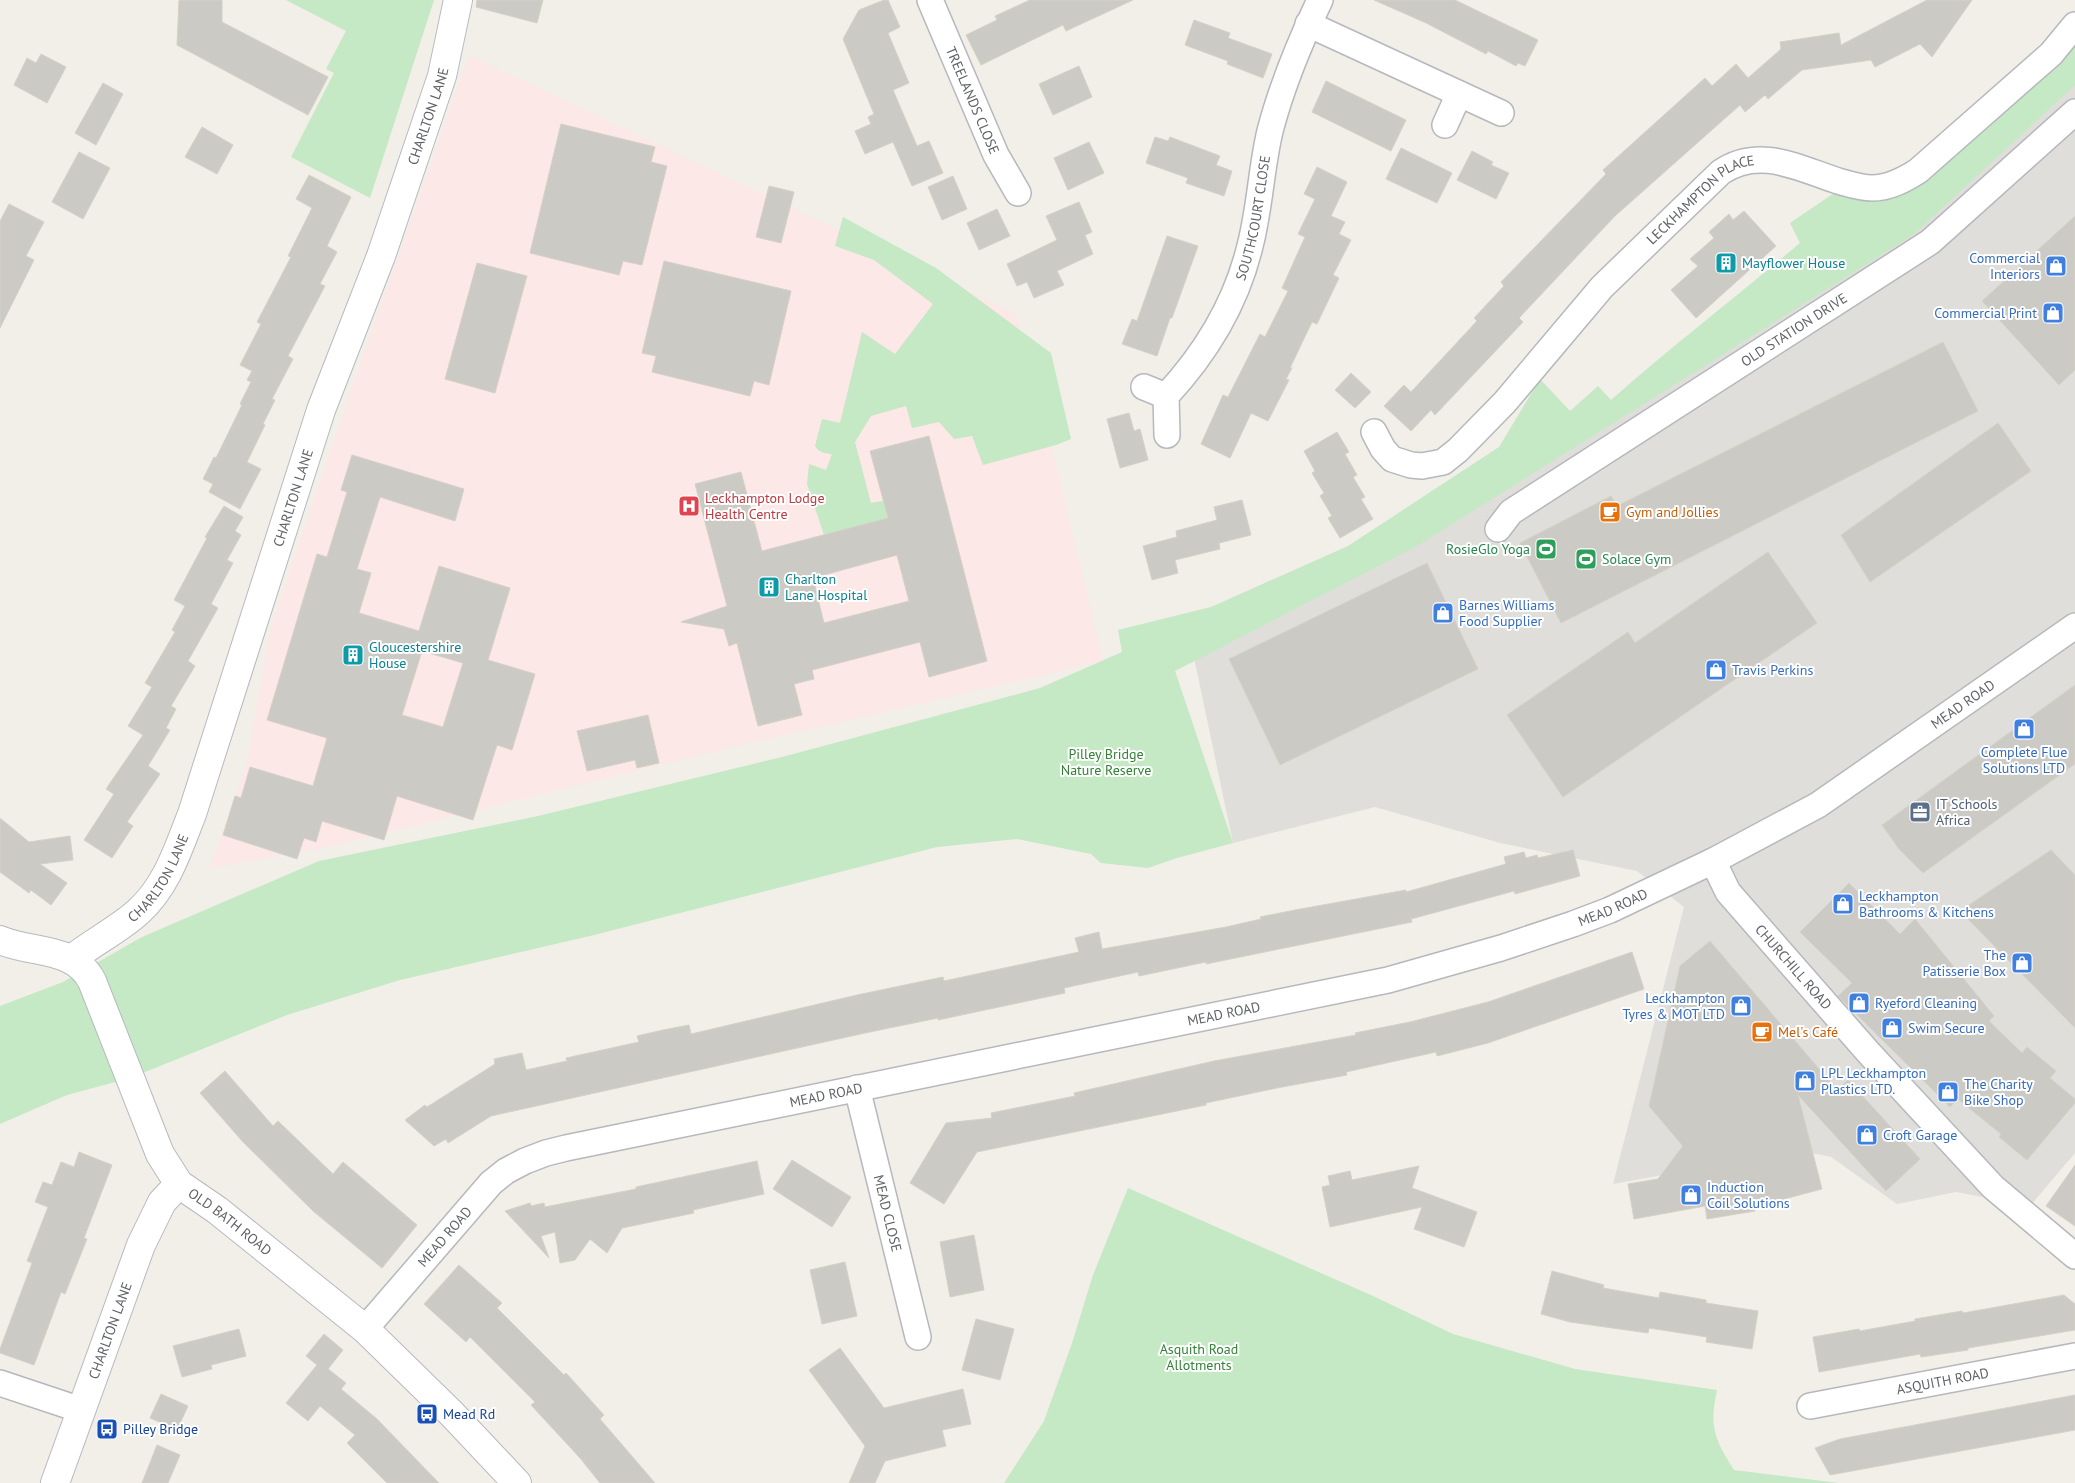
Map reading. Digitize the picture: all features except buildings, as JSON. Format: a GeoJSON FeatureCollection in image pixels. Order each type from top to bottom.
{"type":"FeatureCollection","features":[{"type":"Feature","properties":{"kind":"street","name":"CHARLTON LANE"},"geometry":{"type":"LineString","coordinates":[[72,959],[139,911],[162,884],[175,859],[192,814],[321,410],[380,256],[442,76],[458,0]]}},
{"type":"Feature","properties":{"kind":"street","name":"SOUTHCOURT CLOSE"},"geometry":{"type":"LineString","coordinates":[[1167,435],[1155,392],[1184,376],[1216,333],[1242,276],[1251,245],[1270,133],[1278,101],[1308,24],[1320,0]]}},
{"type":"Feature","properties":{"kind":"street","name":"TREELANDS CLOSE"},"geometry":{"type":"LineString","coordinates":[[935,2],[996,155],[1018,192]]}},
{"type":"Feature","properties":{"kind":"street"},"geometry":{"type":"LineString","coordinates":[[1308,24],[1502,113]]}},
{"type":"Feature","properties":{"kind":"street","name":"LECKHAMPTON PLACE"},"geometry":{"type":"LineString","coordinates":[[1374,432],[1383,449],[1392,459],[1411,465],[1422,466],[1443,462],[1458,450],[1505,402],[1602,287],[1721,172],[1740,162],[1764,159],[1854,186],[1871,188],[1896,184],[1918,171],[2051,54],[2075,25]]}},
{"type":"Feature","properties":{"kind":"street"},"geometry":{"type":"LineString","coordinates":[[1445,125],[1459,94]]}},
{"type":"Feature","properties":{"kind":"street","name":"OLD STATION DRIVE"},"geometry":{"type":"LineString","coordinates":[[1498,529],[1511,512],[1930,242],[2075,112]]}},
{"type":"Feature","properties":{"kind":"street","name":"MEAD ROAD"},"geometry":{"type":"LineString","coordinates":[[365,1329],[479,1195],[506,1171],[525,1161],[566,1148],[1397,977],[1501,948],[1573,924],[1610,910],[1713,861],[1818,805],[2075,626]]}},
{"type":"Feature","properties":{"kind":"street","name":"CHURCHILL ROAD"},"geometry":{"type":"LineString","coordinates":[[1713,861],[1728,892],[1868,1052],[1993,1187],[2075,1256]]}},
{"type":"Feature","properties":{"kind":"street","name":"OLD BATH ROAD"},"geometry":{"type":"LineString","coordinates":[[0,940],[15,946],[59,954],[72,959],[88,974],[160,1154],[179,1184],[217,1210],[365,1329],[452,1414],[517,1483]]}},
{"type":"Feature","properties":{"kind":"street","name":"MEAD CLOSE"},"geometry":{"type":"LineString","coordinates":[[857,1088],[918,1337]]}},
{"type":"Feature","properties":{"kind":"street","name":"CHARLTON LANE"},"geometry":{"type":"LineString","coordinates":[[55,1483],[141,1245],[162,1202],[179,1184]]}},
{"type":"Feature","properties":{"kind":"street","name":"ASQUITH ROAD"},"geometry":{"type":"LineString","coordinates":[[1810,1406],[2075,1356]]}},
{"type":"Feature","properties":{"kind":"street"},"geometry":{"type":"LineString","coordinates":[[0,1383],[81,1410]]}},
{"type":"Feature","properties":{"kind":"shaded area","name":"Leckhampton Lodge Health Centre"},"geometry":{"type":"Polygon","coordinates":[[[469,55],[1016,314],[1037,385],[1103,661],[700,755],[328,847],[210,868],[247,763],[271,627],[359,367],[469,55]]]}},
{"type":"Feature","properties":{"kind":"shaded area"},"geometry":{"type":"Polygon","coordinates":[[[2075,75],[2075,1153],[2030,1206],[1956,1192],[1897,1204],[1831,1157],[1787,1148],[1751,1159],[1613,1184],[1684,907],[1637,871],[1500,843],[1375,807],[1233,843],[1192,648],[1497,492],[2075,75]]]}},
{"type":"Feature","properties":{"kind":"green space"},"geometry":{"type":"Polygon","coordinates":[[[286,0],[434,0],[370,198],[291,157],[334,73],[326,69],[346,31],[286,0]]]}},
{"type":"Feature","properties":{"kind":"green space","name":"Pilley Bridge Nature Reserve"},"geometry":{"type":"Polygon","coordinates":[[[2075,34],[2075,85],[1913,235],[1417,546],[1175,671],[1233,843],[1148,868],[1101,863],[1091,854],[1017,839],[937,847],[594,935],[400,980],[287,1015],[130,1078],[67,1095],[0,1124],[0,1006],[63,982],[142,937],[319,861],[538,816],[782,757],[1040,688],[1122,652],[1118,630],[1211,607],[1348,546],[1499,447],[1540,379],[1570,411],[1598,386],[1611,400],[1800,243],[1790,223],[1843,187],[1900,188],[2075,34]]]}},
{"type":"Feature","properties":{"kind":"green space"},"geometry":{"type":"Polygon","coordinates":[[[843,217],[936,268],[1051,353],[1071,439],[1056,445],[983,465],[972,436],[954,439],[939,422],[912,428],[906,406],[871,416],[855,442],[871,503],[883,501],[888,518],[824,535],[807,484],[809,464],[826,470],[832,454],[824,453],[815,446],[822,419],[840,423],[862,332],[895,354],[933,304],[874,260],[835,246],[843,217]]]}},
{"type":"Feature","properties":{"kind":"green space","name":"Asquith Road Allotments"},"geometry":{"type":"Polygon","coordinates":[[[1128,1188],[1373,1296],[1453,1334],[1575,1369],[1717,1390],[1713,1413],[1715,1432],[1734,1470],[1839,1483],[1004,1483],[1044,1421],[1072,1343],[1093,1275],[1128,1188]]]}},
{"type":"Feature","properties":{"kind":"place","name":"Mayflower House"},"geometry":{"type":"Point","coordinates":[1726,263]}},
{"type":"Feature","properties":{"kind":"place","name":"Commercial Interiors"},"geometry":{"type":"Point","coordinates":[2056,266]}},
{"type":"Feature","properties":{"kind":"place","name":"Commercial Print"},"geometry":{"type":"Point","coordinates":[2053,313]}},
{"type":"Feature","properties":{"kind":"place","name":"Leckhampton Lodge Health Centre"},"geometry":{"type":"Point","coordinates":[689,506]}},
{"type":"Feature","properties":{"kind":"place","name":"Gym and Jollies"},"geometry":{"type":"Point","coordinates":[1610,512]}},
{"type":"Feature","properties":{"kind":"place","name":"RosieGlo Yoga"},"geometry":{"type":"Point","coordinates":[1546,549]}},
{"type":"Feature","properties":{"kind":"place","name":"Solace Gym"},"geometry":{"type":"Point","coordinates":[1586,559]}},
{"type":"Feature","properties":{"kind":"place","name":"Charlton Lane Hospital"},"geometry":{"type":"Point","coordinates":[769,587]}},
{"type":"Feature","properties":{"kind":"place","name":"Barnes Williams Food Supplier"},"geometry":{"type":"Point","coordinates":[1443,613]}},
{"type":"Feature","properties":{"kind":"place","name":"Gloucestershire House"},"geometry":{"type":"Point","coordinates":[353,655]}},
{"type":"Feature","properties":{"kind":"place","name":"Travis Perkins"},"geometry":{"type":"Point","coordinates":[1716,670]}},
{"type":"Feature","properties":{"kind":"place","name":"Complete Flue Solutions LTD"},"geometry":{"type":"Point","coordinates":[2024,729]}},
{"type":"Feature","properties":{"kind":"place","name":"IT Schools Africa"},"geometry":{"type":"Point","coordinates":[1920,812]}},
{"type":"Feature","properties":{"kind":"place","name":"Leckhampton Bathrooms & Kitchens"},"geometry":{"type":"Point","coordinates":[1843,904]}},
{"type":"Feature","properties":{"kind":"place","name":"The Patisserie Box"},"geometry":{"type":"Point","coordinates":[2022,963]}},
{"type":"Feature","properties":{"kind":"place","name":"Ryeford Cleaning"},"geometry":{"type":"Point","coordinates":[1859,1003]}},
{"type":"Feature","properties":{"kind":"place","name":"Leckhampton Tyres & MOT LTD"},"geometry":{"type":"Point","coordinates":[1741,1006]}},
{"type":"Feature","properties":{"kind":"place","name":"Swim Secure"},"geometry":{"type":"Point","coordinates":[1892,1028]}},
{"type":"Feature","properties":{"kind":"place","name":"Mel's Café"},"geometry":{"type":"Point","coordinates":[1762,1032]}},
{"type":"Feature","properties":{"kind":"place","name":"LPL Leckhampton Plastics LTD."},"geometry":{"type":"Point","coordinates":[1805,1081]}},
{"type":"Feature","properties":{"kind":"place","name":"The Charity Bike Shop"},"geometry":{"type":"Point","coordinates":[1948,1092]}},
{"type":"Feature","properties":{"kind":"place","name":"Croft Garage"},"geometry":{"type":"Point","coordinates":[1867,1135]}},
{"type":"Feature","properties":{"kind":"place","name":"Induction Coil Solutions"},"geometry":{"type":"Point","coordinates":[1691,1195]}},
{"type":"Feature","properties":{"kind":"place","name":"Mead Rd"},"geometry":{"type":"Point","coordinates":[427,1414]}},
{"type":"Feature","properties":{"kind":"place","name":"Pilley Bridge"},"geometry":{"type":"Point","coordinates":[107,1429]}}]}
